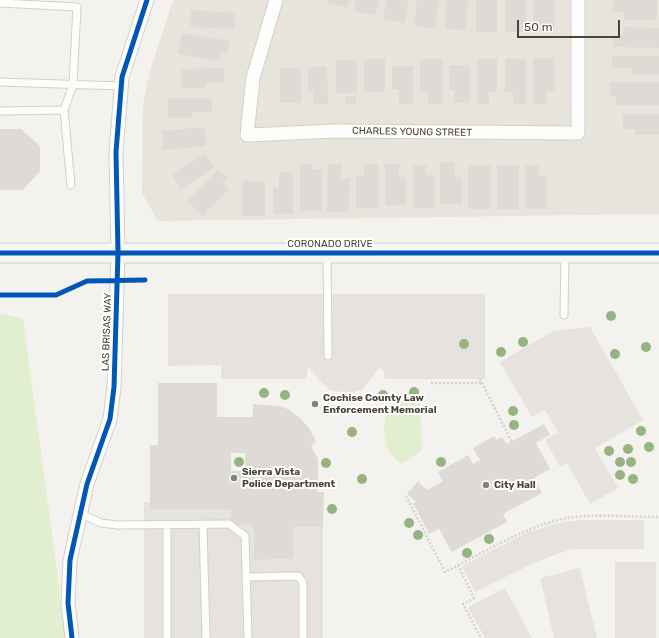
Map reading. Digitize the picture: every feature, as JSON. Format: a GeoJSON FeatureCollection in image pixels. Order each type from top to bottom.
{"type":"FeatureCollection","features":[{"type":"Feature","properties":{"kind":"street","name":"LAS BRISAS WAY"},"geometry":{"type":"LineString","coordinates":[[72,638],[68,604],[70,560],[79,513],[87,484],[110,419],[116,353],[118,253],[116,152],[122,77],[147,0]]}},
{"type":"Feature","properties":{"kind":"street","name":"CHARLES YOUNG STREET"},"geometry":{"type":"LineString","coordinates":[[276,0],[253,78],[246,135],[336,131],[578,133],[578,0]]}},
{"type":"Feature","properties":{"kind":"street","name":"CORONADO DRIVE"},"geometry":{"type":"LineString","coordinates":[[0,253],[659,253]]}},
{"type":"Feature","properties":{"kind":"lane"},"geometry":{"type":"LineString","coordinates":[[0,3],[77,7],[73,85],[64,110],[71,186]]}},
{"type":"Feature","properties":{"kind":"lane"},"geometry":{"type":"LineString","coordinates":[[0,82],[121,86]]}},
{"type":"Feature","properties":{"kind":"lane"},"geometry":{"type":"LineString","coordinates":[[0,111],[64,110]]}},
{"type":"Feature","properties":{"kind":"lane"},"geometry":{"type":"LineString","coordinates":[[327,253],[328,356]]}},
{"type":"Feature","properties":{"kind":"lane"},"geometry":{"type":"LineString","coordinates":[[564,315],[565,253]]}},
{"type":"Feature","properties":{"kind":"lane"},"geometry":{"type":"LineString","coordinates":[[79,513],[101,523],[118,525],[228,524],[245,536],[248,638]]}},
{"type":"Feature","properties":{"kind":"lane"},"geometry":{"type":"LineString","coordinates":[[203,524],[206,638]]}},
{"type":"Feature","properties":{"kind":"lane"},"geometry":{"type":"LineString","coordinates":[[166,525],[167,638]]}},
{"type":"Feature","properties":{"kind":"lane"},"geometry":{"type":"LineString","coordinates":[[246,577],[298,576],[303,583],[303,638]]}},
{"type":"Feature","properties":{"kind":"path"},"geometry":{"type":"LineString","coordinates":[[480,379],[512,442]]}},
{"type":"Feature","properties":{"kind":"path"},"geometry":{"type":"LineString","coordinates":[[431,383],[482,383]]}},
{"type":"Feature","properties":{"kind":"path"},"geometry":{"type":"LineString","coordinates":[[406,496],[445,572],[527,530],[563,519],[590,517],[659,517]]}},
{"type":"Feature","properties":{"kind":"path"},"geometry":{"type":"LineString","coordinates":[[458,565],[474,598],[463,604],[481,638]]}},
{"type":"Feature","properties":{"kind":"shaded area"},"geometry":{"type":"Polygon","coordinates":[[[173,0],[659,0],[659,214],[158,221],[142,193],[143,104],[150,71],[173,0]]]}},
{"type":"Feature","properties":{"kind":"shaded area"},"geometry":{"type":"Polygon","coordinates":[[[168,294],[485,294],[485,379],[385,379],[384,371],[380,367],[362,390],[349,393],[330,390],[318,379],[309,367],[307,369],[307,379],[221,379],[221,365],[168,366],[168,294]]]}},
{"type":"Feature","properties":{"kind":"shaded area"},"geometry":{"type":"Polygon","coordinates":[[[590,327],[643,420],[595,448],[618,488],[590,504],[567,463],[560,467],[545,440],[558,432],[545,410],[532,417],[500,362],[553,331],[590,327]]]}},
{"type":"Feature","properties":{"kind":"shaded area"},"geometry":{"type":"Polygon","coordinates":[[[144,502],[150,502],[150,509],[231,509],[231,525],[254,525],[254,560],[293,559],[293,527],[323,527],[323,638],[144,638],[144,502]]]}},
{"type":"Feature","properties":{"kind":"shaded area"},"geometry":{"type":"Polygon","coordinates":[[[583,520],[644,520],[644,549],[572,549],[538,561],[475,592],[462,566],[528,532],[563,522],[583,520]]]}},
{"type":"Feature","properties":{"kind":"shaded area"},"geometry":{"type":"Polygon","coordinates":[[[615,562],[656,562],[656,638],[615,638],[615,562]]]}},
{"type":"Feature","properties":{"kind":"shaded area"},"geometry":{"type":"Polygon","coordinates":[[[580,568],[597,638],[554,638],[540,578],[580,568]]]}},
{"type":"Feature","properties":{"kind":"shaded area"},"geometry":{"type":"Polygon","coordinates":[[[505,588],[532,638],[485,638],[468,607],[505,588]]]}},
{"type":"Feature","properties":{"kind":"green space"},"geometry":{"type":"Polygon","coordinates":[[[0,313],[23,319],[66,638],[0,638],[0,313]]]}},
{"type":"Feature","properties":{"kind":"green space"},"geometry":{"type":"Polygon","coordinates":[[[420,388],[422,450],[401,464],[390,453],[387,446],[384,432],[386,417],[393,404],[399,398],[412,390],[420,388]]]}},
{"type":"Feature","properties":{"kind":"building"},"geometry":{"type":"Polygon","coordinates":[[[327,0],[349,0],[347,8],[327,2],[327,0]]]}},
{"type":"Feature","properties":{"kind":"building"},"geometry":{"type":"Polygon","coordinates":[[[356,0],[379,0],[375,16],[353,10],[356,0]]]}},
{"type":"Feature","properties":{"kind":"building"},"geometry":{"type":"Polygon","coordinates":[[[387,0],[409,0],[404,23],[383,19],[387,0]]]}},
{"type":"Feature","properties":{"kind":"building"},"geometry":{"type":"Polygon","coordinates":[[[417,0],[439,0],[435,29],[414,26],[417,0]]]}},
{"type":"Feature","properties":{"kind":"building"},"geometry":{"type":"Polygon","coordinates":[[[447,0],[468,0],[466,30],[445,29],[447,0]]]}},
{"type":"Feature","properties":{"kind":"building"},"geometry":{"type":"Polygon","coordinates":[[[476,0],[497,0],[497,32],[476,32],[476,0]]]}},
{"type":"Feature","properties":{"kind":"building"},"geometry":{"type":"Polygon","coordinates":[[[505,0],[526,0],[526,32],[505,32],[505,0]]]}},
{"type":"Feature","properties":{"kind":"building"},"geometry":{"type":"Polygon","coordinates":[[[533,0],[554,0],[554,32],[533,32],[533,0]]]}},
{"type":"Feature","properties":{"kind":"building"},"geometry":{"type":"Polygon","coordinates":[[[613,0],[657,0],[657,20],[624,20],[624,12],[613,12],[613,0]]]}},
{"type":"Feature","properties":{"kind":"building"},"geometry":{"type":"Polygon","coordinates":[[[191,10],[235,13],[234,29],[190,27],[191,10]]]}},
{"type":"Feature","properties":{"kind":"building"},"geometry":{"type":"Polygon","coordinates":[[[623,27],[659,28],[659,48],[613,47],[613,35],[623,36],[623,27]]]}},
{"type":"Feature","properties":{"kind":"building"},"geometry":{"type":"Polygon","coordinates":[[[182,33],[230,41],[228,54],[221,53],[220,61],[178,54],[182,33]]]}},
{"type":"Feature","properties":{"kind":"building"},"geometry":{"type":"Polygon","coordinates":[[[612,56],[659,56],[659,75],[632,75],[632,68],[612,68],[612,56]]]}},
{"type":"Feature","properties":{"kind":"building"},"geometry":{"type":"Polygon","coordinates":[[[533,58],[554,58],[554,91],[546,91],[546,104],[533,104],[533,58]]]}},
{"type":"Feature","properties":{"kind":"building"},"geometry":{"type":"Polygon","coordinates":[[[364,59],[385,59],[385,92],[364,92],[364,59]]]}},
{"type":"Feature","properties":{"kind":"building"},"geometry":{"type":"Polygon","coordinates":[[[420,59],[442,59],[442,104],[428,104],[428,92],[420,92],[420,59]]]}},
{"type":"Feature","properties":{"kind":"building"},"geometry":{"type":"Polygon","coordinates":[[[477,59],[497,59],[497,92],[489,92],[489,104],[477,104],[477,59]]]}},
{"type":"Feature","properties":{"kind":"building"},"geometry":{"type":"Polygon","coordinates":[[[505,59],[526,59],[526,104],[513,104],[513,92],[505,92],[505,59]]]}},
{"type":"Feature","properties":{"kind":"building"},"geometry":{"type":"Polygon","coordinates":[[[336,60],[357,60],[357,93],[336,93],[336,60]]]}},
{"type":"Feature","properties":{"kind":"building"},"geometry":{"type":"Polygon","coordinates":[[[449,65],[470,65],[470,103],[454,103],[454,90],[449,90],[449,65]]]}},
{"type":"Feature","properties":{"kind":"building"},"geometry":{"type":"Polygon","coordinates":[[[392,66],[413,66],[413,104],[399,104],[399,89],[392,89],[392,66]]]}},
{"type":"Feature","properties":{"kind":"building"},"geometry":{"type":"Polygon","coordinates":[[[308,67],[327,67],[328,104],[313,104],[313,91],[308,91],[308,67]]]}},
{"type":"Feature","properties":{"kind":"building"},"geometry":{"type":"Polygon","coordinates":[[[224,68],[224,83],[205,83],[205,88],[182,88],[181,69],[224,68]]]}},
{"type":"Feature","properties":{"kind":"building"},"geometry":{"type":"Polygon","coordinates":[[[280,68],[301,68],[301,103],[280,103],[280,68]]]}},
{"type":"Feature","properties":{"kind":"building"},"geometry":{"type":"Polygon","coordinates":[[[610,82],[659,82],[659,105],[616,105],[616,96],[610,96],[610,82]]]}},
{"type":"Feature","properties":{"kind":"building"},"geometry":{"type":"Polygon","coordinates":[[[345,96],[356,96],[356,104],[345,104],[345,96]]]}},
{"type":"Feature","properties":{"kind":"building"},"geometry":{"type":"Polygon","coordinates":[[[168,98],[212,98],[212,112],[192,112],[192,118],[168,118],[168,98]]]}},
{"type":"Feature","properties":{"kind":"building"},"geometry":{"type":"Polygon","coordinates":[[[623,114],[659,114],[659,135],[635,135],[635,129],[623,129],[623,114]]]}},
{"type":"Feature","properties":{"kind":"building"},"geometry":{"type":"Polygon","coordinates":[[[205,127],[206,146],[163,150],[162,131],[205,127]]]}},
{"type":"Feature","properties":{"kind":"building"},"geometry":{"type":"Polygon","coordinates":[[[0,129],[21,129],[40,146],[40,171],[23,190],[0,190],[0,129]]]}},
{"type":"Feature","properties":{"kind":"building"},"geometry":{"type":"Polygon","coordinates":[[[205,153],[214,167],[181,189],[172,175],[205,153]]]}},
{"type":"Feature","properties":{"kind":"building"},"geometry":{"type":"Polygon","coordinates":[[[440,162],[455,162],[455,177],[462,177],[462,204],[440,204],[440,162]]]}},
{"type":"Feature","properties":{"kind":"building"},"geometry":{"type":"Polygon","coordinates":[[[300,164],[313,164],[313,169],[322,169],[322,211],[300,211],[300,164]]]}},
{"type":"Feature","properties":{"kind":"building"},"geometry":{"type":"Polygon","coordinates":[[[328,164],[342,164],[341,178],[350,178],[349,212],[327,212],[328,164]]]}},
{"type":"Feature","properties":{"kind":"building"},"geometry":{"type":"Polygon","coordinates":[[[364,164],[378,164],[378,208],[356,208],[356,175],[364,175],[364,164]]]}},
{"type":"Feature","properties":{"kind":"building"},"geometry":{"type":"Polygon","coordinates":[[[385,164],[399,164],[399,177],[406,177],[406,205],[385,205],[385,164]]]}},
{"type":"Feature","properties":{"kind":"building"},"geometry":{"type":"Polygon","coordinates":[[[413,165],[426,165],[426,175],[434,175],[434,208],[413,208],[413,165]]]}},
{"type":"Feature","properties":{"kind":"building"},"geometry":{"type":"Polygon","coordinates":[[[497,165],[519,165],[519,209],[497,209],[497,165]]]}},
{"type":"Feature","properties":{"kind":"building"},"geometry":{"type":"Polygon","coordinates":[[[525,165],[538,165],[538,176],[547,176],[546,209],[525,209],[525,165]]]}},
{"type":"Feature","properties":{"kind":"building"},"geometry":{"type":"Polygon","coordinates":[[[468,166],[491,166],[491,209],[468,209],[468,166]]]}},
{"type":"Feature","properties":{"kind":"building"},"geometry":{"type":"Polygon","coordinates":[[[218,169],[227,178],[223,183],[229,189],[203,216],[187,202],[218,169]]]}},
{"type":"Feature","properties":{"kind":"building"},"geometry":{"type":"Polygon","coordinates":[[[279,172],[293,172],[293,214],[273,214],[273,187],[279,187],[279,172]]]}},
{"type":"Feature","properties":{"kind":"building"},"geometry":{"type":"Polygon","coordinates":[[[242,181],[265,181],[265,216],[242,216],[242,181]]]}},
{"type":"Feature","properties":{"kind":"building","name":"Sierra Vista Police Department"},"geometry":{"type":"Polygon","coordinates":[[[158,383],[217,383],[217,417],[253,417],[253,404],[280,406],[290,410],[309,428],[316,441],[311,446],[318,459],[318,492],[324,492],[323,527],[293,527],[293,559],[254,560],[254,525],[231,525],[231,509],[150,509],[150,445],[158,445],[158,383]],[[231,453],[231,471],[245,471],[245,453],[231,453]]]}},
{"type":"Feature","properties":{"kind":"building","name":"City Hall"},"geometry":{"type":"Polygon","coordinates":[[[544,424],[550,435],[536,443],[550,469],[534,478],[542,493],[503,514],[507,522],[452,552],[439,529],[429,534],[413,503],[416,502],[407,494],[418,481],[427,490],[443,481],[438,472],[468,455],[473,464],[480,460],[473,448],[494,436],[497,440],[502,437],[507,444],[544,424]]]}},
{"type":"Feature","properties":{"kind":"cycle path"},"geometry":{"type":"LineString","coordinates":[[72,638],[68,603],[70,560],[87,484],[110,419],[114,387],[118,253],[116,152],[122,77],[147,0]]}},
{"type":"Feature","properties":{"kind":"cycle path"},"geometry":{"type":"LineString","coordinates":[[0,253],[659,253]]}},
{"type":"Feature","properties":{"kind":"cycle path"},"geometry":{"type":"LineString","coordinates":[[0,295],[56,295],[87,281],[145,280]]}},
{"type":"Feature","properties":{"kind":"place","name":"Cochise County Law Enforcement Memorial"},"geometry":{"type":"Point","coordinates":[315,404]}},
{"type":"Feature","properties":{"kind":"place","name":"Sierra Vista Police Department"},"geometry":{"type":"Point","coordinates":[234,478]}},
{"type":"Feature","properties":{"kind":"place","name":"City Hall"},"geometry":{"type":"Point","coordinates":[486,485]}}]}
